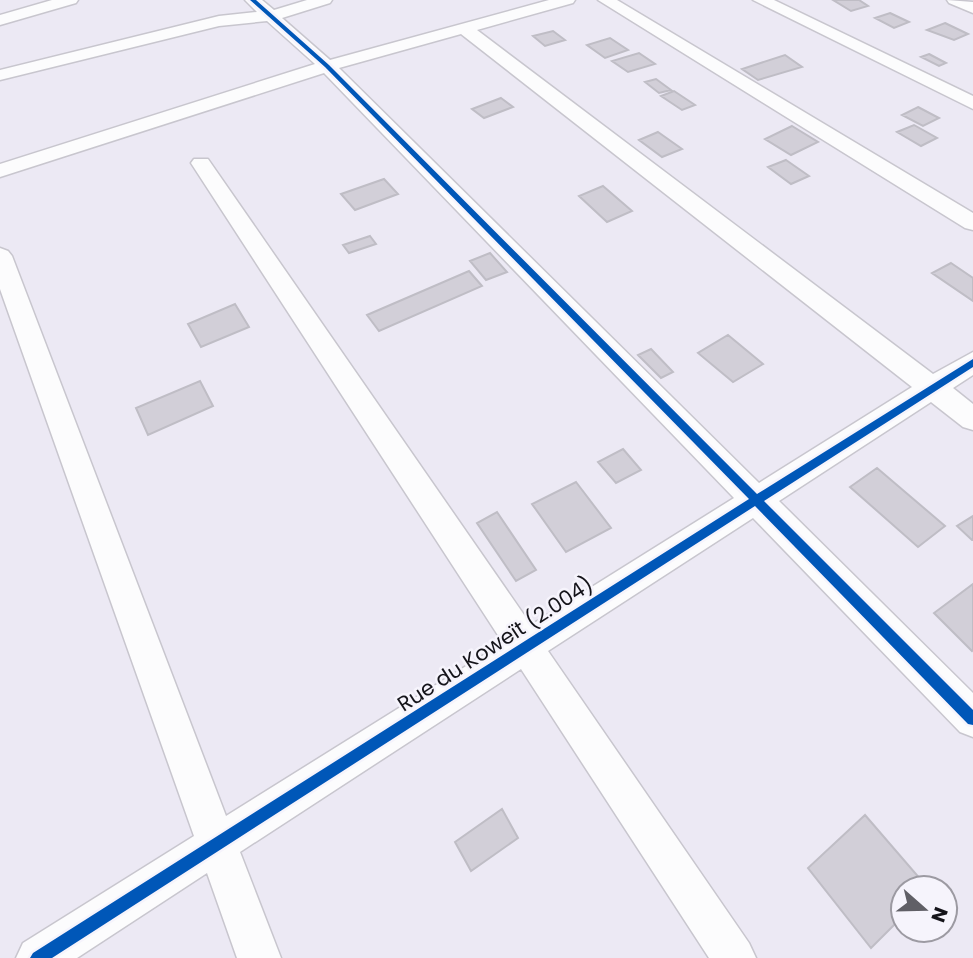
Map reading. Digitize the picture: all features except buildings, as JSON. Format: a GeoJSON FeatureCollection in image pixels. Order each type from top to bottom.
{"type":"FeatureCollection","features":[{"type":"Feature","properties":{"kind":"street"},"geometry":{"type":"LineString","coordinates":[[0,20],[70,0]]}},
{"type":"Feature","properties":{"kind":"street"},"geometry":{"type":"LineString","coordinates":[[0,75],[219,22],[262,8],[324,0]]}},
{"type":"Feature","properties":{"kind":"street"},"geometry":{"type":"LineString","coordinates":[[0,171],[327,66],[567,0]]}},
{"type":"Feature","properties":{"kind":"street"},"geometry":{"type":"LineString","coordinates":[[606,0],[973,223]]}},
{"type":"Feature","properties":{"kind":"street"},"geometry":{"type":"LineString","coordinates":[[761,0],[973,103]]}},
{"type":"Feature","properties":{"kind":"street"},"geometry":{"type":"LineString","coordinates":[[955,0],[973,8]]}},
{"type":"Feature","properties":{"kind":"street"},"geometry":{"type":"LineString","coordinates":[[262,8],[327,66],[973,719]]}},
{"type":"Feature","properties":{"kind":"street"},"geometry":{"type":"LineString","coordinates":[[465,29],[973,419]]}},
{"type":"Feature","properties":{"kind":"street"},"geometry":{"type":"LineString","coordinates":[[201,163],[734,958]]}},
{"type":"Feature","properties":{"kind":"street"},"geometry":{"type":"LineString","coordinates":[[0,256],[259,958]]}},
{"type":"Feature","properties":{"kind":"street","name":"Rue du Koweït (2.004)"},"geometry":{"type":"LineString","coordinates":[[38,958],[973,362]]}},
{"type":"Feature","properties":{"kind":"cycle path"},"geometry":{"type":"LineString","coordinates":[[253,0],[327,66],[973,719]]}},
{"type":"Feature","properties":{"kind":"cycle path"},"geometry":{"type":"LineString","coordinates":[[38,958],[973,362]]}}]}
